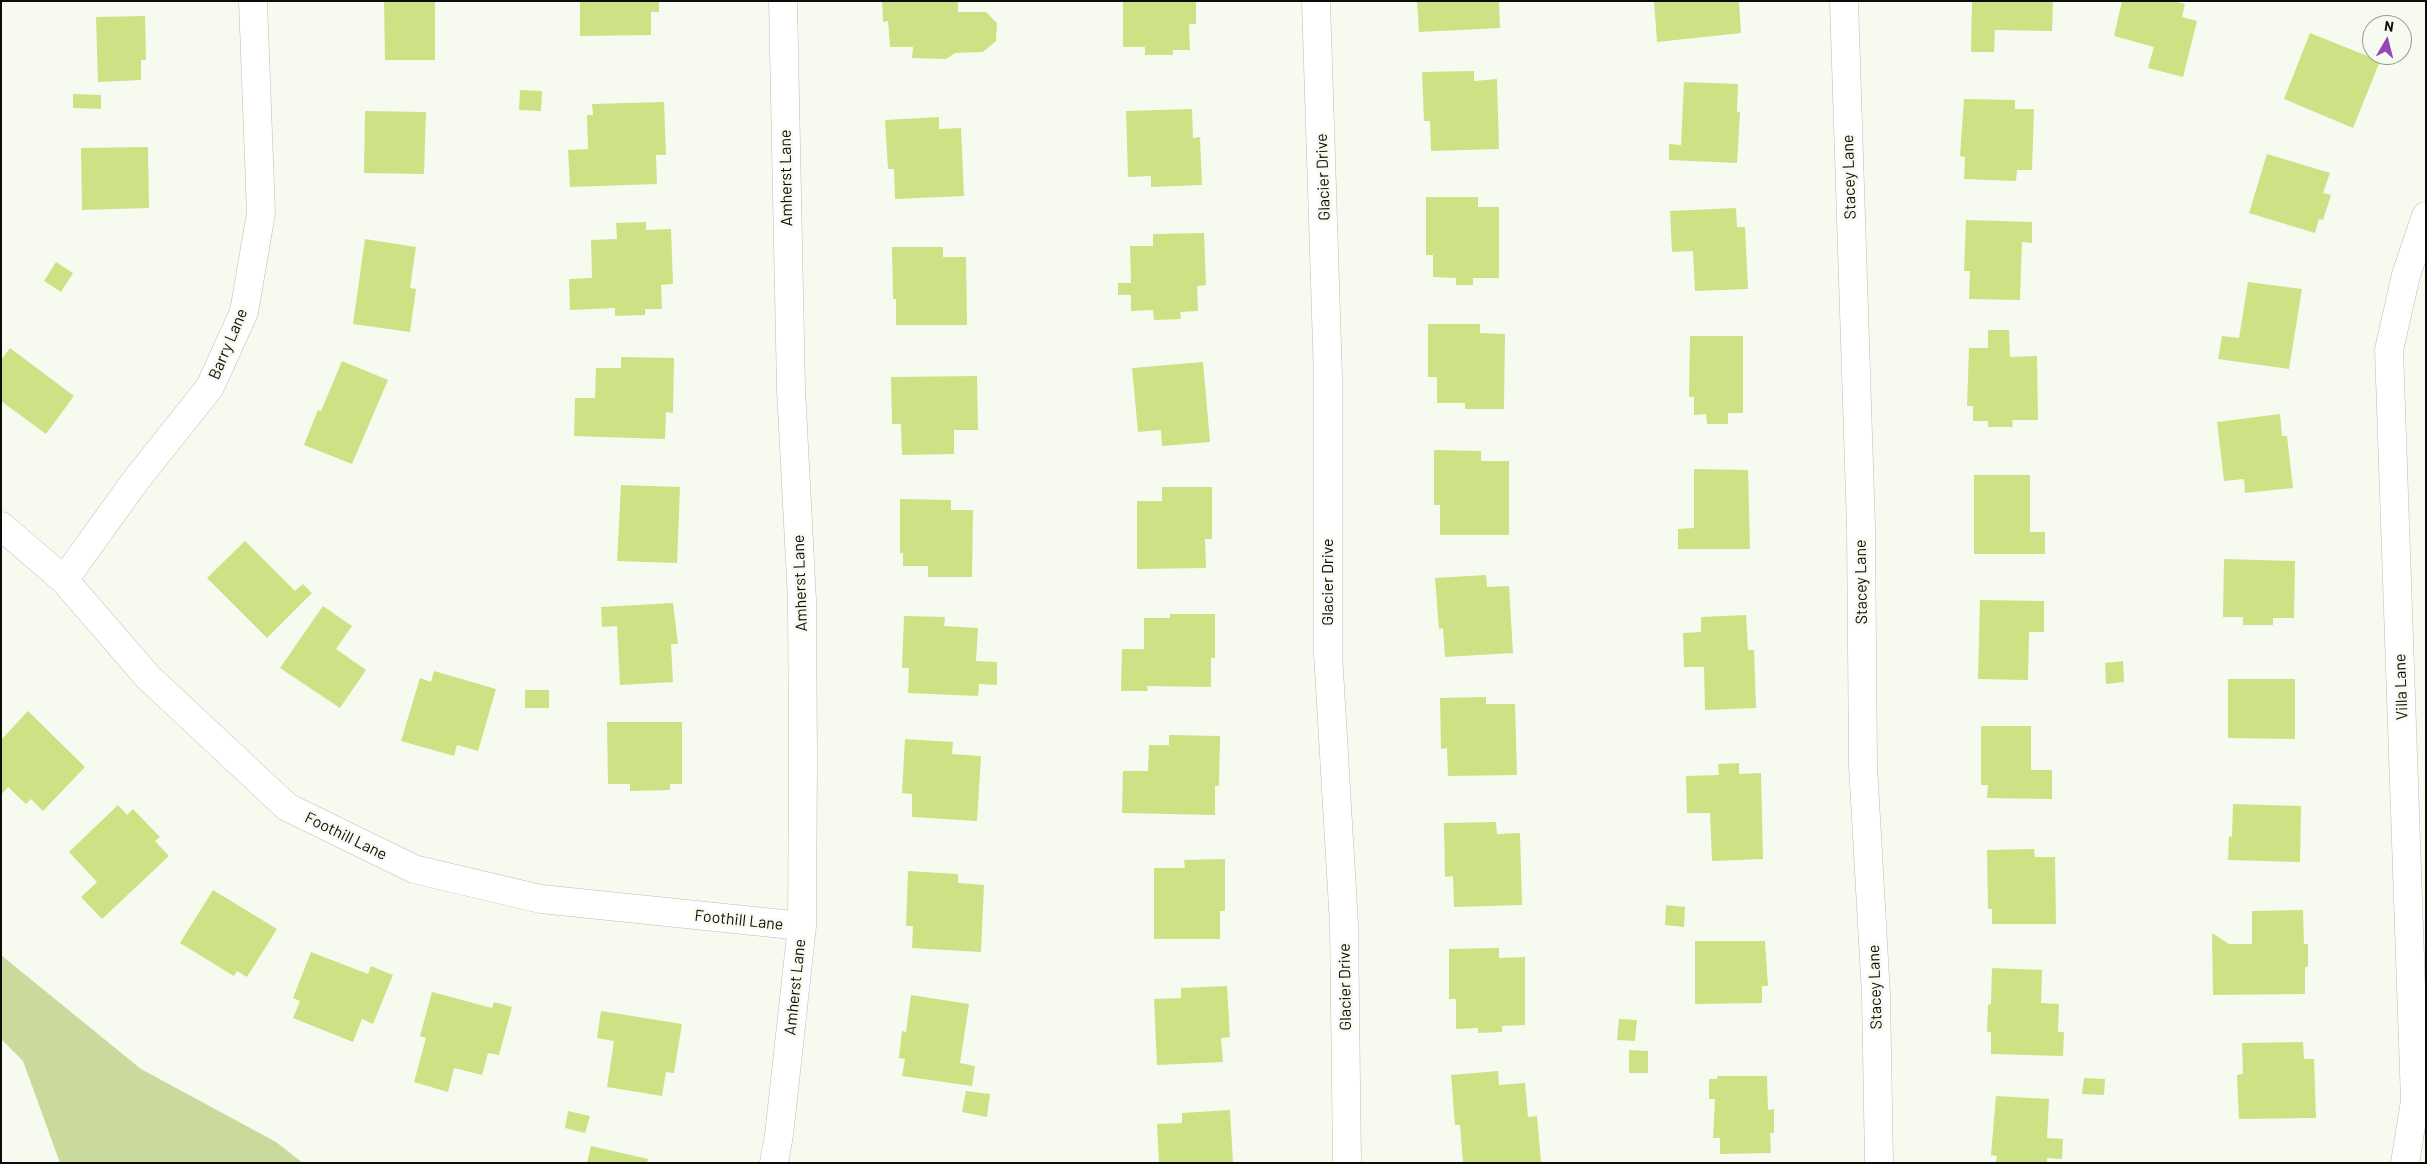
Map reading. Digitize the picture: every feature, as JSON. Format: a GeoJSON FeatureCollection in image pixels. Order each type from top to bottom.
{"type":"FeatureCollection","features":[{"type":"Feature","properties":{"kind":"street","name":"Barry Lane"},"geometry":{"type":"LineString","coordinates":[[64,580],[136,480],[210,387],[244,312],[261,213],[253,1]]}},
{"type":"Feature","properties":{"kind":"street","name":"Amherst Lane"},"geometry":{"type":"LineString","coordinates":[[774,1163],[779,1135],[802,926],[804,758],[802,600],[791,389],[783,1]]}},
{"type":"Feature","properties":{"kind":"street","name":"Glacier Drive"},"geometry":{"type":"LineString","coordinates":[[1316,1],[1328,377],[1328,653],[1344,925],[1347,1163]]}},
{"type":"Feature","properties":{"kind":"street","name":"Stacey Lane"},"geometry":{"type":"LineString","coordinates":[[1844,1],[1860,517],[1863,765],[1876,995],[1879,1163]]}},
{"type":"Feature","properties":{"kind":"street","name":"Villa Lane"},"geometry":{"type":"LineString","coordinates":[[2405,1163],[2415,1101],[2389,350],[2406,275],[2425,219]]}},
{"type":"Feature","properties":{"kind":"street","name":"Foothill Lane"},"geometry":{"type":"LineString","coordinates":[[1,526],[64,580],[148,677],[287,807],[414,869],[541,899],[802,926]]}},
{"type":"Feature","properties":{"kind":"green space"},"geometry":{"type":"Polygon","coordinates":[[[1,955],[141,1069],[276,1142],[303,1163],[60,1163],[23,1061],[1,1039],[1,955]]]}},
{"type":"Feature","properties":{"kind":"building"},"geometry":{"type":"Polygon","coordinates":[[[384,1],[435,1],[435,60],[385,60],[384,1]]]}},
{"type":"Feature","properties":{"kind":"building"},"geometry":{"type":"Polygon","coordinates":[[[580,1],[659,1],[659,12],[651,12],[651,35],[580,36],[580,1]]]}},
{"type":"Feature","properties":{"kind":"building"},"geometry":{"type":"Polygon","coordinates":[[[882,1],[958,1],[958,12],[986,12],[997,23],[996,41],[983,52],[955,53],[946,59],[912,58],[913,47],[890,47],[888,21],[883,22],[882,1]]]}},
{"type":"Feature","properties":{"kind":"building"},"geometry":{"type":"Polygon","coordinates":[[[1123,1],[1196,1],[1196,24],[1189,24],[1190,50],[1173,50],[1173,55],[1145,55],[1145,47],[1123,47],[1123,1]]]}},
{"type":"Feature","properties":{"kind":"building"},"geometry":{"type":"Polygon","coordinates":[[[1417,1],[1499,1],[1500,28],[1419,32],[1417,1]]]}},
{"type":"Feature","properties":{"kind":"building"},"geometry":{"type":"Polygon","coordinates":[[[1654,1],[1739,1],[1741,33],[1657,42],[1654,1]]]}},
{"type":"Feature","properties":{"kind":"building"},"geometry":{"type":"Polygon","coordinates":[[[1972,1],[2053,1],[2052,31],[1995,30],[1994,52],[1971,52],[1972,1]]]}},
{"type":"Feature","properties":{"kind":"building"},"geometry":{"type":"Polygon","coordinates":[[[2122,1],[2173,1],[2185,4],[2182,17],[2197,21],[2183,77],[2148,68],[2154,47],[2114,36],[2122,1]]]}},
{"type":"Feature","properties":{"kind":"building"},"geometry":{"type":"Polygon","coordinates":[[[145,16],[146,60],[141,60],[141,80],[98,82],[96,17],[145,16]]]}},
{"type":"Feature","properties":{"kind":"building"},"geometry":{"type":"Polygon","coordinates":[[[2310,33],[2362,54],[2362,65],[2378,65],[2353,128],[2284,99],[2310,33]]]}},
{"type":"Feature","properties":{"kind":"building"},"geometry":{"type":"Polygon","coordinates":[[[1474,71],[1474,81],[1497,79],[1499,149],[1431,151],[1430,121],[1424,121],[1422,72],[1474,71]]]}},
{"type":"Feature","properties":{"kind":"building"},"geometry":{"type":"Polygon","coordinates":[[[1684,82],[1738,84],[1737,112],[1740,112],[1737,163],[1669,160],[1669,144],[1681,145],[1684,82]]]}},
{"type":"Feature","properties":{"kind":"building"},"geometry":{"type":"Polygon","coordinates":[[[520,90],[542,91],[541,111],[519,110],[520,90]]]}},
{"type":"Feature","properties":{"kind":"building"},"geometry":{"type":"Polygon","coordinates":[[[73,94],[101,95],[101,109],[73,108],[73,94]]]}},
{"type":"Feature","properties":{"kind":"building"},"geometry":{"type":"Polygon","coordinates":[[[1964,99],[2015,100],[2015,109],[2034,109],[2032,170],[2017,170],[2016,181],[1964,179],[1965,157],[1960,156],[1964,99]]]}},
{"type":"Feature","properties":{"kind":"building"},"geometry":{"type":"Polygon","coordinates":[[[664,102],[666,155],[656,155],[657,184],[570,187],[568,150],[588,149],[587,115],[593,115],[592,104],[664,102]]]}},
{"type":"Feature","properties":{"kind":"building"},"geometry":{"type":"Polygon","coordinates":[[[1192,109],[1193,138],[1200,137],[1202,185],[1151,187],[1151,176],[1128,177],[1126,111],[1192,109]]]}},
{"type":"Feature","properties":{"kind":"building"},"geometry":{"type":"Polygon","coordinates":[[[365,111],[426,112],[424,174],[364,173],[365,111]]]}},
{"type":"Feature","properties":{"kind":"building"},"geometry":{"type":"Polygon","coordinates":[[[939,117],[939,129],[961,128],[964,196],[895,199],[894,169],[888,169],[885,120],[939,117]]]}},
{"type":"Feature","properties":{"kind":"building"},"geometry":{"type":"Polygon","coordinates":[[[148,147],[149,208],[82,210],[81,148],[148,147]]]}},
{"type":"Feature","properties":{"kind":"building"},"geometry":{"type":"Polygon","coordinates":[[[2267,154],[2330,173],[2323,193],[2331,195],[2323,220],[2319,219],[2315,233],[2249,213],[2267,154]]]}},
{"type":"Feature","properties":{"kind":"building"},"geometry":{"type":"Polygon","coordinates":[[[1426,197],[1478,197],[1478,207],[1499,207],[1499,278],[1473,278],[1473,285],[1456,285],[1456,278],[1433,277],[1433,255],[1426,255],[1426,197]]]}},
{"type":"Feature","properties":{"kind":"building"},"geometry":{"type":"Polygon","coordinates":[[[1736,208],[1737,227],[1745,227],[1748,289],[1695,291],[1693,251],[1672,252],[1670,211],[1736,208]]]}},
{"type":"Feature","properties":{"kind":"building"},"geometry":{"type":"Polygon","coordinates":[[[1966,220],[2032,222],[2032,243],[2022,242],[2020,300],[1969,299],[1970,271],[1964,271],[1966,220]]]}},
{"type":"Feature","properties":{"kind":"building"},"geometry":{"type":"Polygon","coordinates":[[[646,222],[646,230],[671,229],[673,284],[661,285],[662,309],[645,309],[645,315],[615,316],[615,308],[570,310],[569,279],[592,278],[591,240],[617,239],[616,223],[646,222]]]}},
{"type":"Feature","properties":{"kind":"building"},"geometry":{"type":"Polygon","coordinates":[[[1204,233],[1206,285],[1197,286],[1198,311],[1180,312],[1181,319],[1154,320],[1153,310],[1131,311],[1131,295],[1118,295],[1118,283],[1131,283],[1130,246],[1153,246],[1153,234],[1204,233]]]}},
{"type":"Feature","properties":{"kind":"building"},"geometry":{"type":"Polygon","coordinates":[[[365,239],[416,247],[410,288],[416,289],[410,332],[353,324],[365,239]]]}},
{"type":"Feature","properties":{"kind":"building"},"geometry":{"type":"Polygon","coordinates":[[[892,247],[943,247],[943,257],[966,257],[967,325],[896,325],[896,299],[893,299],[892,247]]]}},
{"type":"Feature","properties":{"kind":"building"},"geometry":{"type":"Polygon","coordinates":[[[56,262],[73,273],[61,292],[44,281],[56,262]]]}},
{"type":"Feature","properties":{"kind":"building"},"geometry":{"type":"Polygon","coordinates":[[[2248,282],[2302,289],[2289,369],[2218,359],[2222,336],[2239,338],[2248,282]]]}},
{"type":"Feature","properties":{"kind":"building"},"geometry":{"type":"Polygon","coordinates":[[[1428,324],[1480,324],[1480,333],[1505,334],[1504,409],[1465,409],[1465,403],[1437,403],[1437,377],[1428,377],[1428,324]]]}},
{"type":"Feature","properties":{"kind":"building"},"geometry":{"type":"Polygon","coordinates":[[[1988,330],[2009,330],[2010,357],[2037,356],[2038,420],[2012,420],[2013,427],[1988,427],[1988,421],[1973,421],[1973,406],[1967,406],[1969,348],[1988,348],[1988,330]]]}},
{"type":"Feature","properties":{"kind":"building"},"geometry":{"type":"Polygon","coordinates":[[[1690,336],[1743,336],[1743,413],[1728,413],[1728,424],[1707,424],[1706,414],[1694,415],[1694,397],[1689,397],[1690,336]]]}},
{"type":"Feature","properties":{"kind":"building"},"geometry":{"type":"Polygon","coordinates":[[[10,348],[74,396],[46,434],[1,401],[1,360],[10,348]]]}},
{"type":"Feature","properties":{"kind":"building"},"geometry":{"type":"Polygon","coordinates":[[[621,357],[674,358],[673,413],[666,412],[665,439],[574,436],[575,398],[595,398],[596,368],[621,368],[621,357]]]}},
{"type":"Feature","properties":{"kind":"building"},"geometry":{"type":"Polygon","coordinates":[[[342,361],[388,380],[352,464],[304,445],[318,410],[321,411],[342,361]]]}},
{"type":"Feature","properties":{"kind":"building"},"geometry":{"type":"Polygon","coordinates":[[[1203,362],[1210,442],[1162,446],[1161,430],[1138,432],[1132,368],[1203,362]]]}},
{"type":"Feature","properties":{"kind":"building"},"geometry":{"type":"Polygon","coordinates":[[[977,376],[978,430],[954,430],[954,454],[902,455],[901,424],[892,424],[891,377],[977,376]]]}},
{"type":"Feature","properties":{"kind":"building"},"geometry":{"type":"Polygon","coordinates":[[[2280,414],[2282,436],[2287,436],[2293,488],[2245,493],[2244,479],[2224,481],[2217,422],[2280,414]]]}},
{"type":"Feature","properties":{"kind":"building"},"geometry":{"type":"Polygon","coordinates":[[[1434,450],[1481,451],[1481,461],[1509,461],[1509,535],[1440,535],[1440,505],[1434,505],[1434,450]]]}},
{"type":"Feature","properties":{"kind":"building"},"geometry":{"type":"Polygon","coordinates":[[[1694,469],[1748,470],[1750,549],[1678,549],[1678,529],[1694,528],[1694,469]]]}},
{"type":"Feature","properties":{"kind":"building"},"geometry":{"type":"Polygon","coordinates":[[[1974,475],[2030,475],[2030,532],[2045,532],[2045,554],[1974,554],[1974,475]]]}},
{"type":"Feature","properties":{"kind":"building"},"geometry":{"type":"Polygon","coordinates":[[[621,485],[680,487],[677,563],[617,561],[621,485]]]}},
{"type":"Feature","properties":{"kind":"building"},"geometry":{"type":"Polygon","coordinates":[[[1162,487],[1212,487],[1212,539],[1205,539],[1206,568],[1137,569],[1137,501],[1162,501],[1162,487]]]}},
{"type":"Feature","properties":{"kind":"building"},"geometry":{"type":"Polygon","coordinates":[[[900,499],[951,500],[951,510],[973,510],[972,577],[928,577],[928,566],[903,566],[903,553],[900,553],[900,499]]]}},
{"type":"Feature","properties":{"kind":"building"},"geometry":{"type":"Polygon","coordinates":[[[245,541],[295,591],[303,584],[312,593],[267,638],[207,578],[245,541]]]}},
{"type":"Feature","properties":{"kind":"building"},"geometry":{"type":"Polygon","coordinates":[[[2224,559],[2295,561],[2294,618],[2273,618],[2273,625],[2243,625],[2243,617],[2223,617],[2224,559]]]}},
{"type":"Feature","properties":{"kind":"building"},"geometry":{"type":"Polygon","coordinates":[[[1486,575],[1487,587],[1509,586],[1513,653],[1445,657],[1443,628],[1439,629],[1435,578],[1486,575]]]}},
{"type":"Feature","properties":{"kind":"building"},"geometry":{"type":"Polygon","coordinates":[[[1980,600],[2044,601],[2044,632],[2029,632],[2028,680],[1978,679],[1980,600]]]}},
{"type":"Feature","properties":{"kind":"building"},"geometry":{"type":"Polygon","coordinates":[[[673,603],[678,644],[671,644],[673,682],[620,685],[617,626],[602,627],[601,607],[673,603]]]}},
{"type":"Feature","properties":{"kind":"building"},"geometry":{"type":"Polygon","coordinates":[[[323,606],[352,626],[336,649],[366,670],[340,708],[280,668],[323,606]]]}},
{"type":"Feature","properties":{"kind":"building"},"geometry":{"type":"Polygon","coordinates":[[[1170,614],[1215,614],[1215,658],[1211,658],[1211,687],[1147,686],[1148,691],[1121,691],[1122,649],[1144,649],[1144,618],[1170,618],[1170,614]]]}},
{"type":"Feature","properties":{"kind":"building"},"geometry":{"type":"Polygon","coordinates":[[[1746,615],[1748,650],[1754,650],[1756,708],[1705,710],[1704,667],[1684,667],[1683,633],[1701,632],[1701,617],[1746,615]]]}},
{"type":"Feature","properties":{"kind":"building"},"geometry":{"type":"Polygon","coordinates":[[[904,616],[945,617],[944,626],[978,628],[976,661],[997,662],[997,685],[979,684],[978,696],[908,693],[909,668],[902,668],[904,616]]]}},
{"type":"Feature","properties":{"kind":"building"},"geometry":{"type":"Polygon","coordinates":[[[2123,661],[2124,682],[2106,684],[2105,663],[2123,661]]]}},
{"type":"Feature","properties":{"kind":"building"},"geometry":{"type":"Polygon","coordinates":[[[434,671],[496,689],[478,751],[457,745],[454,756],[401,741],[420,678],[431,682],[434,671]]]}},
{"type":"Feature","properties":{"kind":"building"},"geometry":{"type":"Polygon","coordinates":[[[2228,679],[2295,679],[2295,739],[2228,738],[2228,679]]]}},
{"type":"Feature","properties":{"kind":"building"},"geometry":{"type":"Polygon","coordinates":[[[525,690],[549,690],[549,708],[525,708],[525,690]]]}},
{"type":"Feature","properties":{"kind":"building"},"geometry":{"type":"Polygon","coordinates":[[[1486,697],[1486,704],[1515,704],[1517,775],[1448,776],[1447,748],[1441,749],[1440,698],[1486,697]]]}},
{"type":"Feature","properties":{"kind":"building"},"geometry":{"type":"Polygon","coordinates":[[[28,711],[85,767],[43,811],[31,799],[26,804],[8,787],[1,795],[1,740],[28,711]]]}},
{"type":"Feature","properties":{"kind":"building"},"geometry":{"type":"Polygon","coordinates":[[[607,722],[682,722],[682,784],[670,784],[670,790],[630,791],[630,784],[608,784],[607,722]]]}},
{"type":"Feature","properties":{"kind":"building"},"geometry":{"type":"Polygon","coordinates":[[[1981,726],[2031,726],[2031,770],[2052,770],[2052,799],[1987,798],[1988,785],[1981,785],[1981,726]]]}},
{"type":"Feature","properties":{"kind":"building"},"geometry":{"type":"Polygon","coordinates":[[[1169,735],[1220,736],[1219,786],[1215,786],[1215,815],[1122,813],[1123,771],[1148,771],[1149,745],[1169,745],[1169,735]]]}},
{"type":"Feature","properties":{"kind":"building"},"geometry":{"type":"Polygon","coordinates":[[[905,739],[953,742],[952,754],[981,756],[977,821],[912,817],[912,794],[902,793],[905,739]]]}},
{"type":"Feature","properties":{"kind":"building"},"geometry":{"type":"Polygon","coordinates":[[[1739,763],[1739,774],[1761,773],[1763,859],[1712,861],[1710,813],[1687,813],[1686,776],[1719,775],[1718,764],[1739,763]]]}},
{"type":"Feature","properties":{"kind":"building"},"geometry":{"type":"Polygon","coordinates":[[[2233,804],[2301,806],[2300,862],[2228,860],[2229,836],[2232,837],[2233,804]]]}},
{"type":"Feature","properties":{"kind":"building"},"geometry":{"type":"Polygon","coordinates":[[[118,805],[127,815],[133,809],[160,837],[155,841],[169,856],[102,919],[81,897],[97,882],[69,852],[118,805]]]}},
{"type":"Feature","properties":{"kind":"building"},"geometry":{"type":"Polygon","coordinates":[[[1496,822],[1497,834],[1520,833],[1522,905],[1454,907],[1453,876],[1445,877],[1444,823],[1496,822]]]}},
{"type":"Feature","properties":{"kind":"building"},"geometry":{"type":"Polygon","coordinates":[[[2034,849],[2035,857],[2055,857],[2056,924],[1992,924],[1992,909],[1988,909],[1987,850],[2034,849]]]}},
{"type":"Feature","properties":{"kind":"building"},"geometry":{"type":"Polygon","coordinates":[[[1225,859],[1225,911],[1220,911],[1220,939],[1154,939],[1154,868],[1185,868],[1184,860],[1225,859]]]}},
{"type":"Feature","properties":{"kind":"building"},"geometry":{"type":"Polygon","coordinates":[[[908,871],[958,874],[958,883],[984,885],[981,952],[912,948],[913,926],[906,926],[908,871]]]}},
{"type":"Feature","properties":{"kind":"building"},"geometry":{"type":"Polygon","coordinates":[[[213,890],[277,929],[247,977],[237,971],[234,976],[180,943],[213,890]]]}},
{"type":"Feature","properties":{"kind":"building"},"geometry":{"type":"Polygon","coordinates":[[[1666,905],[1685,907],[1684,927],[1665,925],[1666,905]]]}},
{"type":"Feature","properties":{"kind":"building"},"geometry":{"type":"Polygon","coordinates":[[[2303,910],[2304,944],[2308,944],[2308,967],[2305,967],[2305,994],[2213,995],[2212,933],[2229,944],[2252,944],[2252,911],[2303,910]]]}},
{"type":"Feature","properties":{"kind":"building"},"geometry":{"type":"Polygon","coordinates":[[[1695,941],[1765,941],[1768,986],[1762,986],[1762,1003],[1695,1004],[1695,941]]]}},
{"type":"Feature","properties":{"kind":"building"},"geometry":{"type":"Polygon","coordinates":[[[1499,948],[1499,958],[1525,957],[1525,1025],[1502,1026],[1502,1032],[1478,1033],[1478,1028],[1456,1029],[1456,999],[1449,999],[1449,949],[1499,948]]]}},
{"type":"Feature","properties":{"kind":"building"},"geometry":{"type":"Polygon","coordinates":[[[311,952],[368,974],[371,966],[393,975],[373,1024],[362,1019],[353,1042],[293,1018],[300,1001],[293,998],[311,952]]]}},
{"type":"Feature","properties":{"kind":"building"},"geometry":{"type":"Polygon","coordinates":[[[1992,968],[2042,970],[2041,1003],[2059,1004],[2058,1032],[2064,1032],[2063,1056],[1991,1054],[1991,1032],[1987,1032],[1988,1005],[1991,1004],[1992,968]]]}},
{"type":"Feature","properties":{"kind":"building"},"geometry":{"type":"Polygon","coordinates":[[[1227,986],[1230,1037],[1221,1038],[1223,1062],[1157,1065],[1154,999],[1181,998],[1181,988],[1227,986]]]}},
{"type":"Feature","properties":{"kind":"building"},"geometry":{"type":"Polygon","coordinates":[[[432,992],[492,1008],[494,1002],[512,1007],[499,1055],[488,1053],[482,1075],[454,1068],[448,1092],[414,1082],[426,1038],[420,1036],[432,992]]]}},
{"type":"Feature","properties":{"kind":"building"},"geometry":{"type":"Polygon","coordinates":[[[911,995],[969,1004],[960,1063],[975,1066],[972,1086],[902,1076],[905,1059],[899,1058],[902,1031],[906,1032],[911,995]]]}},
{"type":"Feature","properties":{"kind":"building"},"geometry":{"type":"Polygon","coordinates":[[[601,1011],[682,1024],[674,1073],[666,1072],[662,1096],[607,1087],[614,1041],[597,1038],[601,1011]]]}},
{"type":"Feature","properties":{"kind":"building"},"geometry":{"type":"Polygon","coordinates":[[[1619,1019],[1637,1020],[1635,1041],[1617,1040],[1619,1019]]]}},
{"type":"Feature","properties":{"kind":"building"},"geometry":{"type":"Polygon","coordinates":[[[2303,1042],[2304,1059],[2314,1059],[2316,1118],[2239,1119],[2237,1075],[2243,1074],[2242,1043],[2303,1042]]]}},
{"type":"Feature","properties":{"kind":"building"},"geometry":{"type":"Polygon","coordinates":[[[1629,1050],[1648,1051],[1648,1073],[1629,1073],[1629,1050]]]}},
{"type":"Feature","properties":{"kind":"building"},"geometry":{"type":"Polygon","coordinates":[[[1498,1071],[1499,1085],[1525,1083],[1528,1117],[1537,1116],[1541,1162],[1463,1163],[1460,1125],[1455,1125],[1451,1075],[1498,1071]]]}},
{"type":"Feature","properties":{"kind":"building"},"geometry":{"type":"Polygon","coordinates":[[[1717,1076],[1767,1076],[1768,1110],[1774,1109],[1774,1133],[1770,1133],[1771,1153],[1720,1154],[1720,1138],[1713,1138],[1715,1099],[1709,1099],[1709,1079],[1717,1079],[1717,1076]]]}},
{"type":"Feature","properties":{"kind":"building"},"geometry":{"type":"Polygon","coordinates":[[[2084,1078],[2105,1079],[2104,1095],[2082,1094],[2084,1078]]]}},
{"type":"Feature","properties":{"kind":"building"},"geometry":{"type":"Polygon","coordinates":[[[966,1091],[990,1094],[987,1117],[962,1112],[966,1091]]]}},
{"type":"Feature","properties":{"kind":"building"},"geometry":{"type":"Polygon","coordinates":[[[1996,1096],[2049,1099],[2047,1138],[2063,1139],[2062,1159],[2047,1158],[2047,1163],[1996,1163],[1997,1156],[1991,1155],[1996,1096]]]}},
{"type":"Feature","properties":{"kind":"building"},"geometry":{"type":"Polygon","coordinates":[[[1230,1110],[1233,1162],[1159,1163],[1157,1124],[1182,1123],[1182,1113],[1230,1110]]]}},
{"type":"Feature","properties":{"kind":"building"},"geometry":{"type":"Polygon","coordinates":[[[568,1111],[590,1116],[585,1133],[565,1128],[568,1111]]]}},
{"type":"Feature","properties":{"kind":"building"},"geometry":{"type":"Polygon","coordinates":[[[591,1146],[648,1159],[647,1163],[587,1163],[591,1146]]]}}]}
